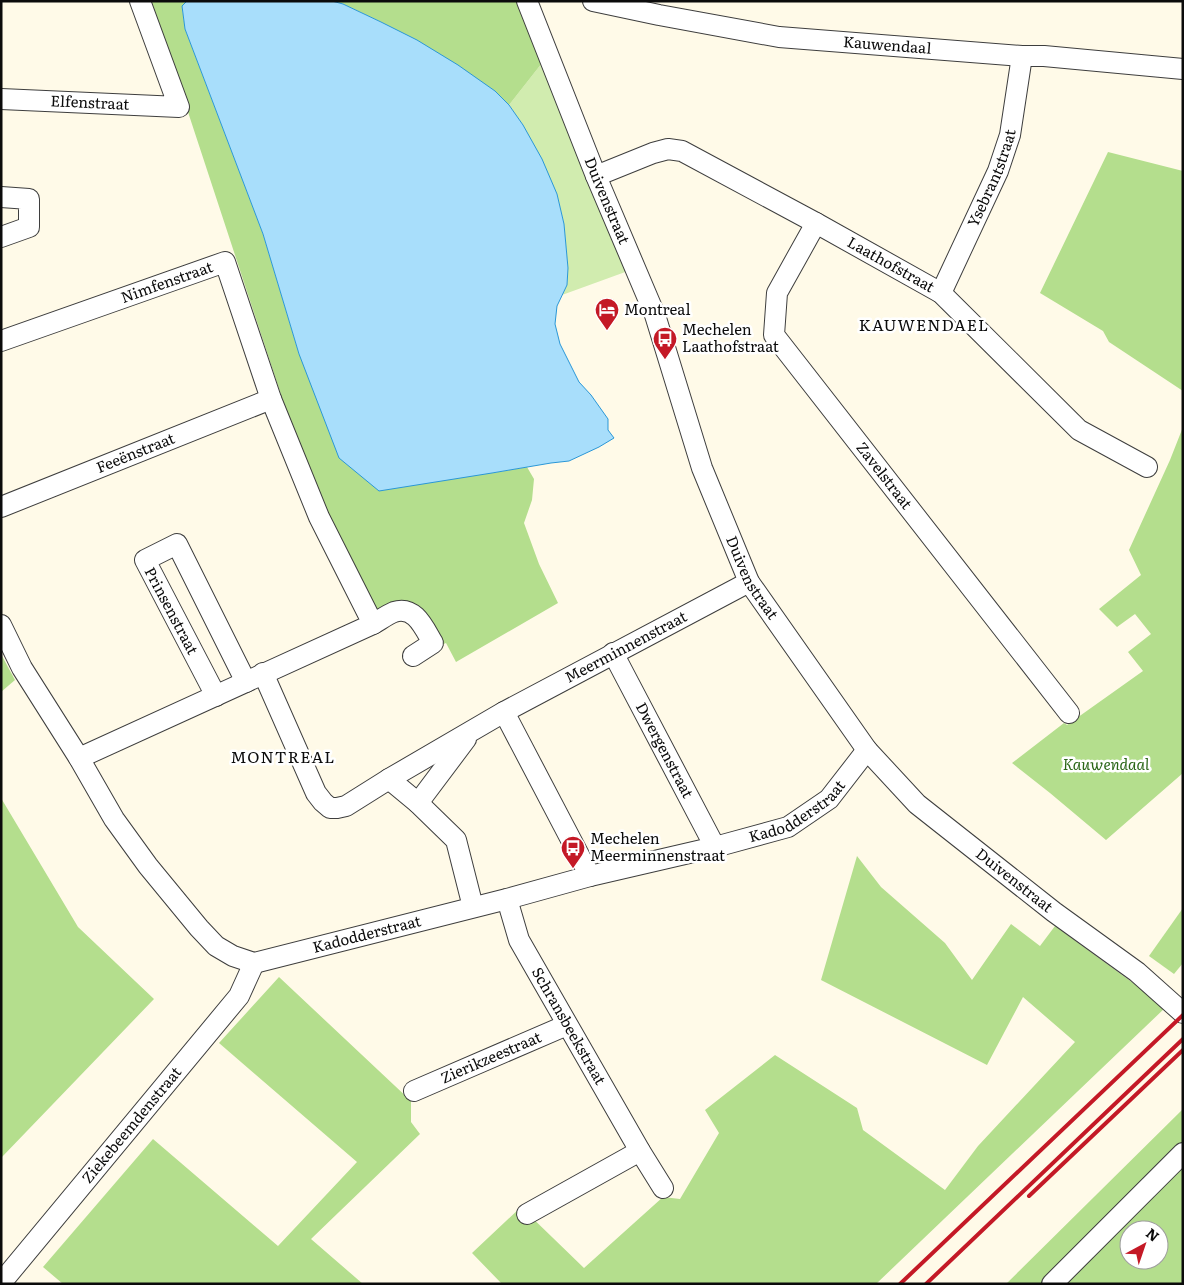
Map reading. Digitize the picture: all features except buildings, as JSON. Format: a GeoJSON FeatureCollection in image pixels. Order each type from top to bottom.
{"type":"FeatureCollection","features":[{"type":"Feature","properties":{"kind":"street","name":"Elfenstraat"},"geometry":{"type":"LineString","coordinates":[[1,99],[179,107],[140,1]]}},
{"type":"Feature","properties":{"kind":"street","name":"Duivenstraat"},"geometry":{"type":"LineString","coordinates":[[527,1],[596,176],[655,315],[702,468],[749,582],[867,750],[917,804],[1054,912],[1137,972],[1183,1014]]}},
{"type":"Feature","properties":{"kind":"street","name":"Kauwendaal"},"geometry":{"type":"LineString","coordinates":[[593,1],[780,37],[1022,56],[1044,56],[1183,69]]}},
{"type":"Feature","properties":{"kind":"street","name":"Ysebrantstraat"},"geometry":{"type":"LineString","coordinates":[[941,293],[998,171],[1010,134],[1022,56]]}},
{"type":"Feature","properties":{"kind":"street","name":"Laathofstraat"},"geometry":{"type":"LineString","coordinates":[[596,176],[668,149],[682,151],[941,293],[1079,430],[1147,467]]}},
{"type":"Feature","properties":{"kind":"street"},"geometry":{"type":"LineString","coordinates":[[1,197],[29,199],[29,227],[1,237]]}},
{"type":"Feature","properties":{"kind":"street","name":"Zavelstraat"},"geometry":{"type":"LineString","coordinates":[[816,223],[777,293],[774,335],[1069,713]]}},
{"type":"Feature","properties":{"kind":"street","name":"Nimfenstraat"},"geometry":{"type":"LineString","coordinates":[[1,341],[225,262],[271,399]]}},
{"type":"Feature","properties":{"kind":"street"},"geometry":{"type":"LineString","coordinates":[[271,399],[319,517],[373,624]]}},
{"type":"Feature","properties":{"kind":"street","name":"Feeënstraat"},"geometry":{"type":"LineString","coordinates":[[1,507],[271,399]]}},
{"type":"Feature","properties":{"kind":"street","name":"Prinsenstraat"},"geometry":{"type":"LineString","coordinates":[[216,696],[145,560],[177,544],[254,678]]}},
{"type":"Feature","properties":{"kind":"street","name":"Meerminnenstraat"},"geometry":{"type":"LineString","coordinates":[[254,678],[316,793],[330,808],[337,808],[346,806],[504,712],[749,582]]}},
{"type":"Feature","properties":{"kind":"street"},"geometry":{"type":"LineString","coordinates":[[79,758],[373,624],[395,612],[407,611],[417,617],[438,640],[413,656]]}},
{"type":"Feature","properties":{"kind":"street"},"geometry":{"type":"LineString","coordinates":[[1,625],[22,668],[79,758],[114,819],[148,866],[216,946],[233,956],[254,963]]}},
{"type":"Feature","properties":{"kind":"street","name":"Dwergenstraat"},"geometry":{"type":"LineString","coordinates":[[613,654],[715,847]]}},
{"type":"Feature","properties":{"kind":"street"},"geometry":{"type":"LineString","coordinates":[[504,712],[590,876]]}},
{"type":"Feature","properties":{"kind":"street"},"geometry":{"type":"LineString","coordinates":[[418,803],[472,731]]}},
{"type":"Feature","properties":{"kind":"street","name":"Kadodderstraat"},"geometry":{"type":"LineString","coordinates":[[254,963],[788,827],[829,799],[867,750]]}},
{"type":"Feature","properties":{"kind":"street"},"geometry":{"type":"LineString","coordinates":[[389,779],[418,803],[456,840],[473,907]]}},
{"type":"Feature","properties":{"kind":"street","name":"Schransbeekstraat"},"geometry":{"type":"LineString","coordinates":[[507,899],[519,940],[663,1188]]}},
{"type":"Feature","properties":{"kind":"street","name":"Ziekebeemdenstraat"},"geometry":{"type":"LineString","coordinates":[[1,1283],[238,996],[254,963]]}},
{"type":"Feature","properties":{"kind":"street","name":"Zierikzeestraat"},"geometry":{"type":"LineString","coordinates":[[414,1091],[567,1025]]}},
{"type":"Feature","properties":{"kind":"street"},"geometry":{"type":"LineString","coordinates":[[527,1214],[640,1151]]}},
{"type":"Feature","properties":{"kind":"street"},"geometry":{"type":"LineString","coordinates":[[1052,1284],[1183,1153]]}},
{"type":"Feature","properties":{"kind":"green space"},"geometry":{"type":"Polygon","coordinates":[[[150,1],[187,1],[182,7],[185,29],[263,234],[299,354],[492,473],[527,467],[534,479],[532,500],[524,523],[539,564],[558,603],[456,662],[446,643],[428,651],[404,606],[380,618],[327,516],[282,398],[150,1]]]}},
{"type":"Feature","properties":{"kind":"green space"},"geometry":{"type":"Polygon","coordinates":[[[332,1],[518,1],[542,63],[509,105],[495,91],[381,22],[343,4],[332,1]]]}},
{"type":"Feature","properties":{"kind":"green space"},"geometry":{"type":"Polygon","coordinates":[[[542,63],[628,271],[562,295],[567,285],[568,268],[564,224],[557,194],[523,125],[509,105],[542,63]]]}},
{"type":"Feature","properties":{"kind":"green space"},"geometry":{"type":"Polygon","coordinates":[[[1108,152],[1183,171],[1183,391],[1109,342],[1103,331],[1040,293],[1108,152]]]}},
{"type":"Feature","properties":{"kind":"green space","name":"Kauwendaal"},"geometry":{"type":"Polygon","coordinates":[[[1183,427],[1183,773],[1106,840],[1012,763],[1064,723],[1067,725],[1143,671],[1128,652],[1151,634],[1135,614],[1117,627],[1099,609],[1141,575],[1129,550],[1183,427]]]}},
{"type":"Feature","properties":{"kind":"green space"},"geometry":{"type":"Polygon","coordinates":[[[1,654],[15,680],[1,692],[1,654]]]}},
{"type":"Feature","properties":{"kind":"green space"},"geometry":{"type":"Polygon","coordinates":[[[1,798],[78,927],[154,999],[1,1158],[1,798]]]}},
{"type":"Feature","properties":{"kind":"green space"},"geometry":{"type":"Polygon","coordinates":[[[857,856],[881,887],[945,943],[972,980],[1011,924],[1040,946],[1055,926],[1166,1007],[876,1284],[502,1284],[472,1253],[521,1207],[584,1268],[663,1197],[680,1199],[719,1133],[705,1110],[775,1055],[857,1108],[863,1130],[945,1190],[978,1146],[1075,1042],[1023,997],[987,1065],[821,980],[857,856]]]}},
{"type":"Feature","properties":{"kind":"green space"},"geometry":{"type":"Polygon","coordinates":[[[1183,908],[1183,963],[1174,974],[1149,956],[1183,908]]]}},
{"type":"Feature","properties":{"kind":"green space"},"geometry":{"type":"Polygon","coordinates":[[[279,977],[411,1101],[411,1122],[420,1134],[311,1239],[363,1284],[63,1284],[43,1267],[153,1139],[278,1246],[357,1162],[219,1043],[279,977]]]}},
{"type":"Feature","properties":{"kind":"green space"},"geometry":{"type":"Polygon","coordinates":[[[1183,1109],[1183,1284],[1006,1284],[1183,1109]]]}},
{"type":"Feature","properties":{"kind":"water"},"geometry":{"type":"Polygon","coordinates":[[[187,1],[332,1],[343,4],[417,40],[458,65],[495,91],[509,105],[523,125],[542,159],[557,194],[564,224],[568,268],[567,285],[557,306],[555,324],[560,344],[579,382],[608,419],[608,430],[614,438],[569,461],[379,491],[339,458],[299,354],[263,234],[185,29],[182,6],[187,1]]]}},
{"type":"Feature","properties":{"kind":"railway"},"geometry":{"type":"LineString","coordinates":[[900,1284],[1183,1015]]}},
{"type":"Feature","properties":{"kind":"railway"},"geometry":{"type":"LineString","coordinates":[[926,1284],[1183,1039]]}},
{"type":"Feature","properties":{"kind":"railway"},"geometry":{"type":"LineString","coordinates":[[1029,1196],[1183,1050]]}},
{"type":"Feature","properties":{"kind":"place","name":"Montreal"},"geometry":{"type":"Point","coordinates":[607,331]}},
{"type":"Feature","properties":{"kind":"place","name":"Mechelen Laathofstraat"},"geometry":{"type":"Point","coordinates":[665,360]}},
{"type":"Feature","properties":{"kind":"place","name":"Mechelen Meerminnenstraat"},"geometry":{"type":"Point","coordinates":[573,869]}},
{"type":"Feature","properties":{"kind":"district","name":"KAUWENDAEL"},"geometry":{"type":"Point","coordinates":[924,325]}},
{"type":"Feature","properties":{"kind":"district","name":"MONTREAL"},"geometry":{"type":"Point","coordinates":[283,757]}}]}
